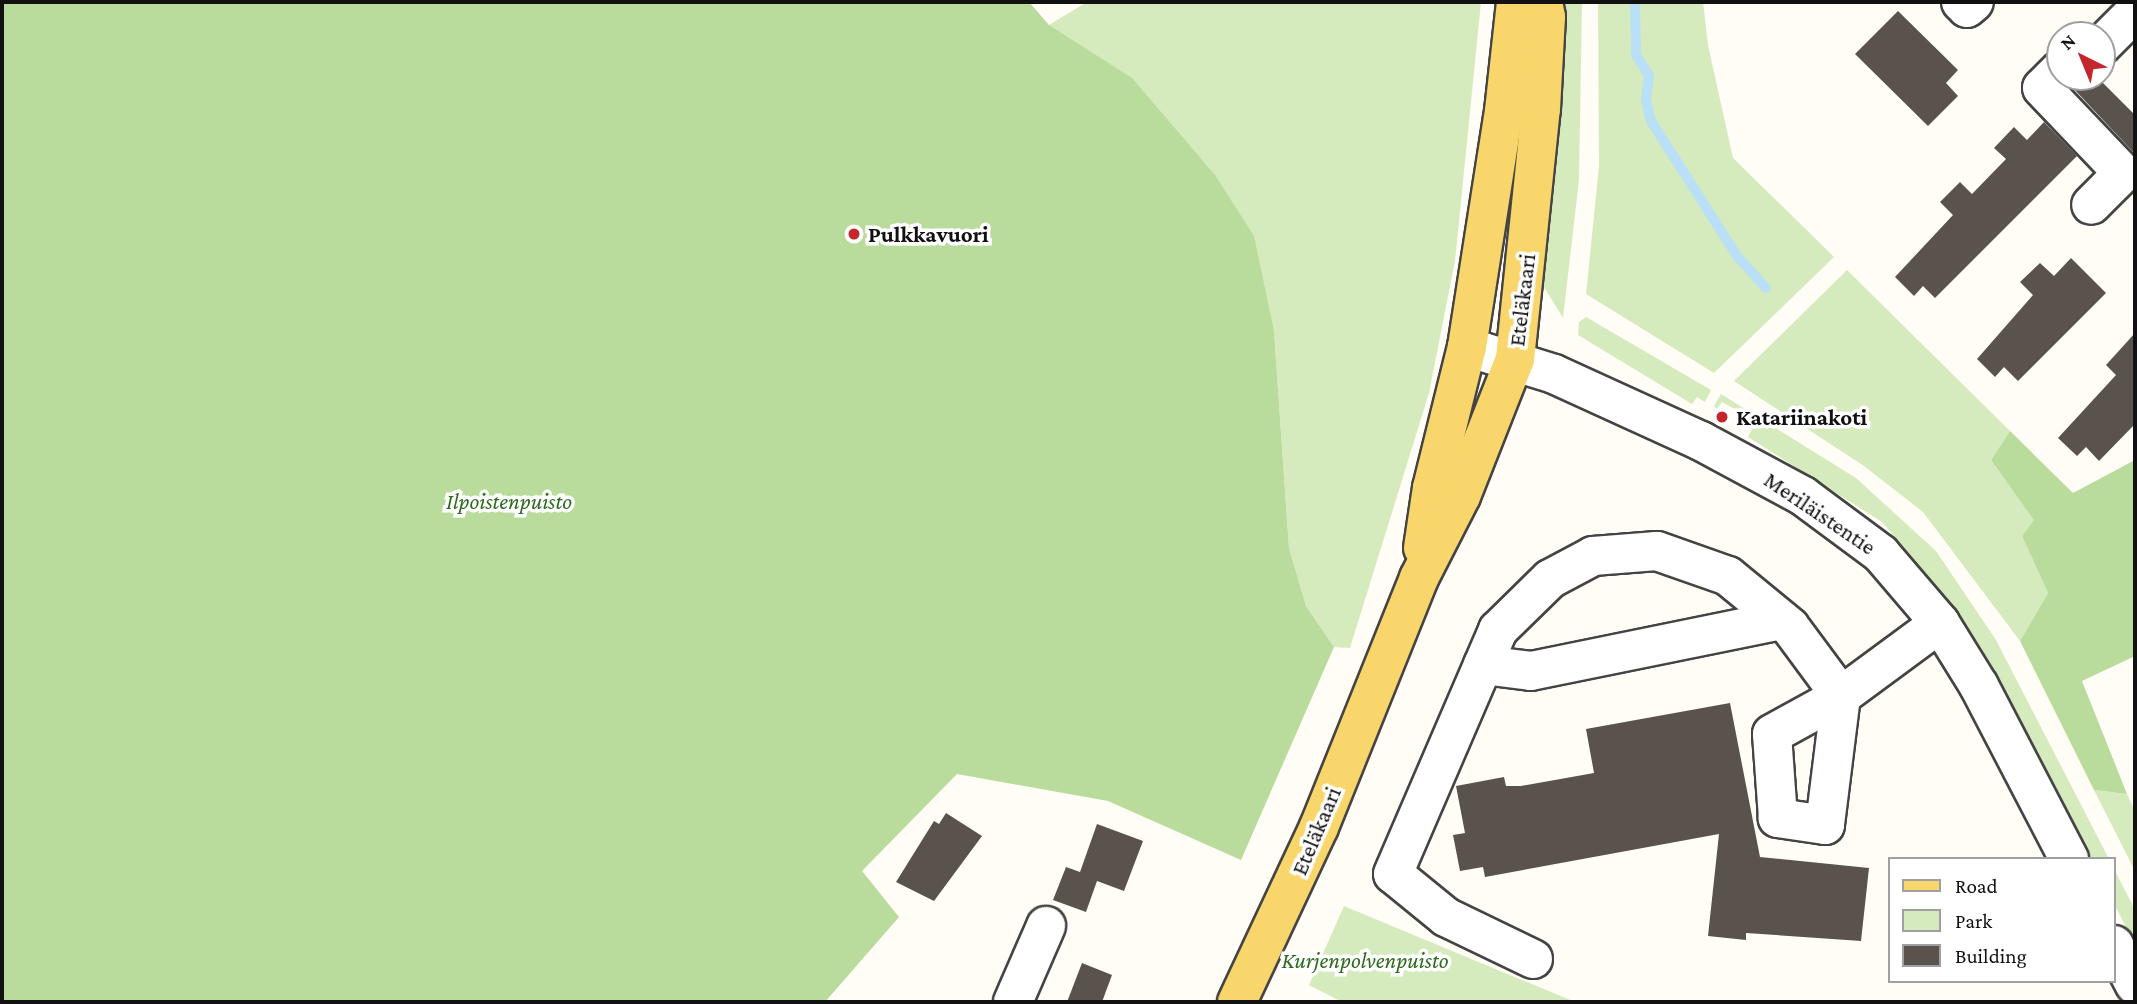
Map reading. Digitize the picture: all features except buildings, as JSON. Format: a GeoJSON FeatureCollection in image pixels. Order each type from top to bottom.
{"type":"FeatureCollection","features":[{"type":"Feature","properties":{"kind":"main road","name":"Eteläkaari"},"geometry":{"type":"LineString","coordinates":[[1419,578],[1432,488],[1468,347],[1504,111],[1516,2]]}},
{"type":"Feature","properties":{"kind":"main road","name":"Eteläkaari"},"geometry":{"type":"LineString","coordinates":[[1237,1002],[1319,827],[1419,578],[1461,496],[1515,359],[1541,109],[1543,2]]}},
{"type":"Feature","properties":{"kind":"street"},"geometry":{"type":"LineString","coordinates":[[1961,2],[1967,8],[1974,2]]}},
{"type":"Feature","properties":{"kind":"street"},"geometry":{"type":"LineString","coordinates":[[2116,31],[2135,12]]}},
{"type":"Feature","properties":{"kind":"street"},"geometry":{"type":"LineString","coordinates":[[2046,84],[2042,88],[2123,173],[2091,205]]}},
{"type":"Feature","properties":{"kind":"street","name":"Meriläistentie"},"geometry":{"type":"LineString","coordinates":[[1468,347],[1515,359],[1701,441],[1803,496],[1881,554],[1940,622],[1979,686],[2068,857]]}},
{"type":"Feature","properties":{"kind":"street"},"geometry":{"type":"LineString","coordinates":[[1532,959],[1446,917],[1393,874],[1497,630],[1550,579],[1593,556],[1657,551],[1728,576],[1781,620],[1841,696],[1940,622]]}},
{"type":"Feature","properties":{"kind":"street"},"geometry":{"type":"LineString","coordinates":[[1483,665],[1531,671],[1781,620]]}},
{"type":"Feature","properties":{"kind":"street"},"geometry":{"type":"LineString","coordinates":[[1013,1002],[1046,926]]}},
{"type":"Feature","properties":{"kind":"street"},"geometry":{"type":"LineString","coordinates":[[2116,949],[2135,985]]}},
{"type":"Feature","properties":{"kind":"green space","name":"Ilpoistenpuisto"},"geometry":{"type":"Polygon","coordinates":[[[2,2],[1029,2],[1049,25],[1132,78],[1215,175],[1254,236],[1274,331],[1289,548],[1306,606],[1334,647],[1241,860],[1108,801],[957,774],[862,871],[899,917],[825,1002],[2,1002],[2,2]]]}},
{"type":"Feature","properties":{"kind":"green space"},"geometry":{"type":"Polygon","coordinates":[[[1087,2],[1481,2],[1455,261],[1429,393],[1350,648],[1334,647],[1306,606],[1289,548],[1274,331],[1049,25],[1087,2]]]}},
{"type":"Feature","properties":{"kind":"green space"},"geometry":{"type":"Polygon","coordinates":[[[1555,2],[1582,2],[1579,180],[1563,318],[1544,287],[1541,264],[1555,2]]]}},
{"type":"Feature","properties":{"kind":"green space"},"geometry":{"type":"Polygon","coordinates":[[[1598,2],[1703,2],[1708,45],[1733,158],[1834,257],[1714,373],[1586,294],[1599,166],[1598,2]]]}},
{"type":"Feature","properties":{"kind":"green space"},"geometry":{"type":"Polygon","coordinates":[[[1847,270],[2010,431],[1991,460],[2035,520],[2022,536],[2048,593],[2020,641],[1923,512],[1864,466],[1734,381],[1847,270]]]}},
{"type":"Feature","properties":{"kind":"green space"},"geometry":{"type":"Polygon","coordinates":[[[1586,317],[1711,390],[1705,402],[1697,397],[1692,404],[1578,335],[1579,322],[1586,317]]]}},
{"type":"Feature","properties":{"kind":"green space"},"geometry":{"type":"Polygon","coordinates":[[[1721,394],[1856,478],[1936,551],[1996,640],[2108,857],[2090,857],[1981,649],[1948,600],[1882,522],[1748,437],[1752,429],[1738,421],[1742,413],[1722,402],[1717,409],[1714,406],[1721,394]]]}},
{"type":"Feature","properties":{"kind":"green space"},"geometry":{"type":"Polygon","coordinates":[[[2010,431],[2073,493],[2135,460],[2135,656],[2082,681],[2127,794],[2094,790],[2020,641],[2048,593],[2022,536],[2034,520],[1991,460],[2010,431]]]}},
{"type":"Feature","properties":{"kind":"green space"},"geometry":{"type":"Polygon","coordinates":[[[2094,790],[2127,794],[2135,811],[2135,871],[2094,790]]]}},
{"type":"Feature","properties":{"kind":"green space"},"geometry":{"type":"Polygon","coordinates":[[[2116,873],[2135,910],[2135,944],[2116,908],[2116,873]]]}},
{"type":"Feature","properties":{"kind":"green space","name":"Kurjenpolvenpuisto"},"geometry":{"type":"Polygon","coordinates":[[[1344,906],[1575,1002],[1342,1002],[1309,985],[1344,906]]]}},
{"type":"Feature","properties":{"kind":"waterway"},"geometry":{"type":"LineString","coordinates":[[1635,2],[1636,55],[1649,75],[1646,100],[1651,121],[1737,256],[1766,288]]}},
{"type":"Feature","properties":{"kind":"place","name":"Pulkkavuori"},"geometry":{"type":"Point","coordinates":[854,234]}},
{"type":"Feature","properties":{"kind":"place","name":"Katariinakoti"},"geometry":{"type":"Point","coordinates":[1722,417]}}]}
